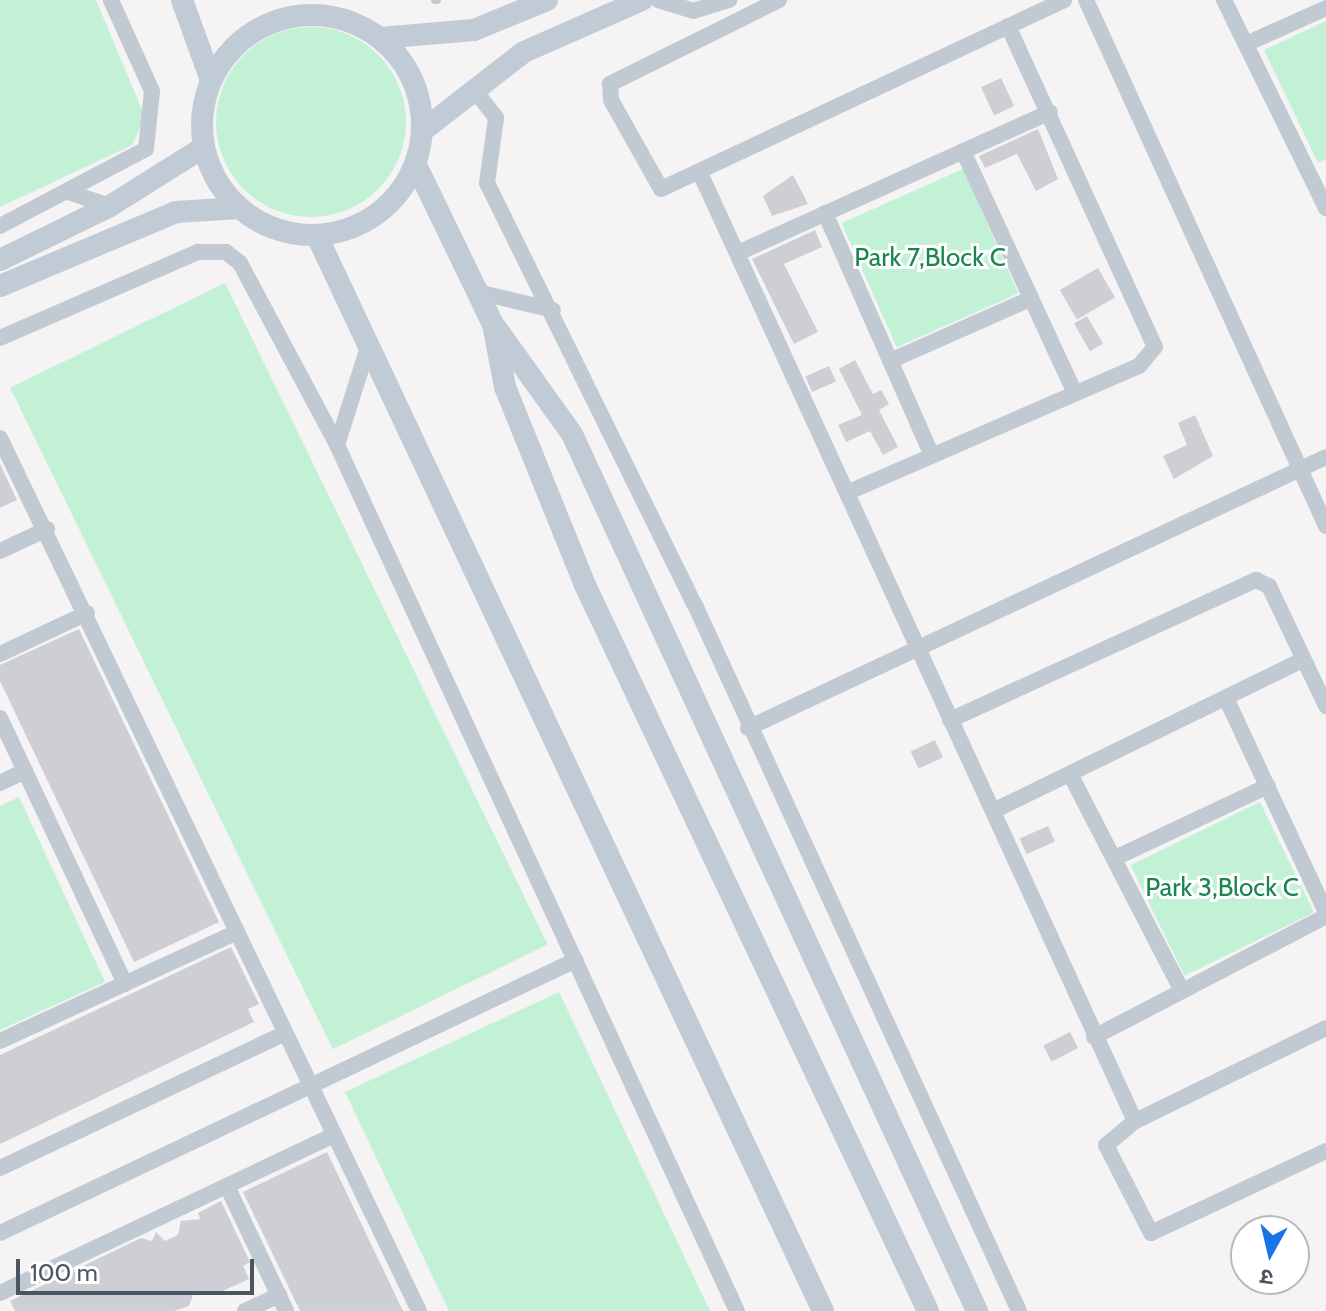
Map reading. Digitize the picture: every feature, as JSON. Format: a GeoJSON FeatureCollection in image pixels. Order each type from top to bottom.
{"type":"FeatureCollection","features":[{"type":"Feature","properties":{"kind":"main road"},"geometry":{"type":"LineString","coordinates":[[182,0],[211,80],[204,147],[214,176],[239,208],[289,233],[317,236],[383,210],[416,165],[422,131],[417,88],[372,33],[338,0]]}},
{"type":"Feature","properties":{"kind":"main road"},"geometry":{"type":"LineString","coordinates":[[211,80],[236,42],[261,25],[328,16],[372,33],[474,30],[547,0]]}},
{"type":"Feature","properties":{"kind":"main road"},"geometry":{"type":"LineString","coordinates":[[422,131],[524,52],[642,0]]}},
{"type":"Feature","properties":{"kind":"main road"},"geometry":{"type":"LineString","coordinates":[[0,260],[110,206],[204,147]]}},
{"type":"Feature","properties":{"kind":"main road"},"geometry":{"type":"LineString","coordinates":[[416,165],[493,324],[572,434],[977,1311]]}},
{"type":"Feature","properties":{"kind":"main road"},"geometry":{"type":"LineString","coordinates":[[0,286],[176,212],[239,208]]}},
{"type":"Feature","properties":{"kind":"main road"},"geometry":{"type":"LineString","coordinates":[[317,236],[823,1311]]}},
{"type":"Feature","properties":{"kind":"main road"},"geometry":{"type":"LineString","coordinates":[[493,324],[505,387],[585,585],[928,1311]]}},
{"type":"Feature","properties":{"kind":"street"},"geometry":{"type":"LineString","coordinates":[[0,226],[128,163],[146,149],[154,127],[152,91],[111,0]]}},
{"type":"Feature","properties":{"kind":"street"},"geometry":{"type":"LineString","coordinates":[[658,0],[693,11],[729,0]]}},
{"type":"Feature","properties":{"kind":"street"},"geometry":{"type":"LineString","coordinates":[[779,0],[610,84],[611,100],[656,184],[671,189],[1064,0]]}},
{"type":"Feature","properties":{"kind":"street"},"geometry":{"type":"LineString","coordinates":[[1086,0],[1326,526]]}},
{"type":"Feature","properties":{"kind":"street"},"geometry":{"type":"LineString","coordinates":[[1224,0],[1320,178],[1326,208]]}},
{"type":"Feature","properties":{"kind":"street"},"geometry":{"type":"LineString","coordinates":[[1246,44],[1326,8]]}},
{"type":"Feature","properties":{"kind":"street"},"geometry":{"type":"LineString","coordinates":[[851,491],[931,453],[1139,366],[1155,347],[1008,26]]}},
{"type":"Feature","properties":{"kind":"street"},"geometry":{"type":"LineString","coordinates":[[476,92],[496,118],[487,183],[553,310],[1019,1311]]}},
{"type":"Feature","properties":{"kind":"street"},"geometry":{"type":"LineString","coordinates":[[740,252],[1050,112]]}},
{"type":"Feature","properties":{"kind":"street"},"geometry":{"type":"LineString","coordinates":[[963,151],[1074,391]]}},
{"type":"Feature","properties":{"kind":"street"},"geometry":{"type":"LineString","coordinates":[[701,175],[851,491],[915,650],[993,811],[1135,1121]]}},
{"type":"Feature","properties":{"kind":"street"},"geometry":{"type":"LineString","coordinates":[[68,192],[110,206]]}},
{"type":"Feature","properties":{"kind":"street"},"geometry":{"type":"LineString","coordinates":[[825,213],[931,453]]}},
{"type":"Feature","properties":{"kind":"street"},"geometry":{"type":"LineString","coordinates":[[0,338],[102,288],[198,252],[226,252],[249,277],[337,445],[737,1311]]}},
{"type":"Feature","properties":{"kind":"street"},"geometry":{"type":"LineString","coordinates":[[477,292],[553,310]]}},
{"type":"Feature","properties":{"kind":"street"},"geometry":{"type":"LineString","coordinates":[[890,361],[1030,299]]}},
{"type":"Feature","properties":{"kind":"street"},"geometry":{"type":"LineString","coordinates":[[337,445],[369,344]]}},
{"type":"Feature","properties":{"kind":"street"},"geometry":{"type":"LineString","coordinates":[[0,438],[47,529],[419,1311]]}},
{"type":"Feature","properties":{"kind":"street"},"geometry":{"type":"LineString","coordinates":[[748,728],[1301,472],[1326,457]]}},
{"type":"Feature","properties":{"kind":"street"},"geometry":{"type":"LineString","coordinates":[[0,551],[47,529]]}},
{"type":"Feature","properties":{"kind":"street"},"geometry":{"type":"LineString","coordinates":[[950,720],[1256,580],[1269,586],[1326,706]]}},
{"type":"Feature","properties":{"kind":"street"},"geometry":{"type":"LineString","coordinates":[[0,654],[87,613]]}},
{"type":"Feature","properties":{"kind":"street"},"geometry":{"type":"LineString","coordinates":[[993,811],[1303,660]]}},
{"type":"Feature","properties":{"kind":"street"},"geometry":{"type":"LineString","coordinates":[[1094,1037],[1180,987],[1326,914],[1226,698]]}},
{"type":"Feature","properties":{"kind":"street"},"geometry":{"type":"LineString","coordinates":[[0,718],[125,984]]}},
{"type":"Feature","properties":{"kind":"street"},"geometry":{"type":"LineString","coordinates":[[0,783],[25,771]]}},
{"type":"Feature","properties":{"kind":"street"},"geometry":{"type":"LineString","coordinates":[[1070,774],[1180,987]]}},
{"type":"Feature","properties":{"kind":"street"},"geometry":{"type":"LineString","coordinates":[[1115,858],[1268,786]]}},
{"type":"Feature","properties":{"kind":"street"},"geometry":{"type":"LineString","coordinates":[[0,1041],[237,932]]}},
{"type":"Feature","properties":{"kind":"street"},"geometry":{"type":"LineString","coordinates":[[0,1233],[576,960]]}},
{"type":"Feature","properties":{"kind":"street"},"geometry":{"type":"LineString","coordinates":[[1326,1028],[1135,1121],[1113,1134],[1107,1156],[1151,1233],[1326,1151]]}},
{"type":"Feature","properties":{"kind":"street"},"geometry":{"type":"LineString","coordinates":[[0,1168],[285,1033]]}},
{"type":"Feature","properties":{"kind":"street"},"geometry":{"type":"LineString","coordinates":[[0,1293],[334,1135]]}},
{"type":"Feature","properties":{"kind":"street"},"geometry":{"type":"LineString","coordinates":[[227,1186],[286,1311]]}},
{"type":"Feature","properties":{"kind":"street"},"geometry":{"type":"LineString","coordinates":[[245,1311],[279,1295]]}},
{"type":"Feature","properties":{"kind":"green space"},"geometry":{"type":"Polygon","coordinates":[[[0,0],[96,0],[145,117],[132,145],[0,207],[0,0]]]}},
{"type":"Feature","properties":{"kind":"green space"},"geometry":{"type":"Polygon","coordinates":[[[1326,21],[1326,159],[1318,163],[1264,50],[1326,21]]]}},
{"type":"Feature","properties":{"kind":"green space"},"geometry":{"type":"Polygon","coordinates":[[[311,27],[347,34],[378,55],[399,86],[406,122],[399,158],[378,189],[347,210],[311,217],[275,210],[244,189],[223,158],[216,122],[223,86],[244,55],[275,34],[311,27]]]}},
{"type":"Feature","properties":{"kind":"green space","name":"Park 7,Block C"},"geometry":{"type":"Polygon","coordinates":[[[963,169],[1018,293],[897,347],[841,223],[963,169]]]}},
{"type":"Feature","properties":{"kind":"green space"},"geometry":{"type":"Polygon","coordinates":[[[225,283],[548,945],[333,1049],[10,388],[225,283]]]}},
{"type":"Feature","properties":{"kind":"green space"},"geometry":{"type":"Polygon","coordinates":[[[19,797],[105,982],[0,1030],[0,806],[19,797]]]}},
{"type":"Feature","properties":{"kind":"green space","name":"Park 3,Block C"},"geometry":{"type":"Polygon","coordinates":[[[1260,802],[1314,913],[1184,976],[1131,865],[1260,802]]]}},
{"type":"Feature","properties":{"kind":"green space"},"geometry":{"type":"Polygon","coordinates":[[[559,992],[710,1311],[449,1311],[345,1092],[559,992]]]}},
{"type":"Feature","properties":{"kind":"building"},"geometry":{"type":"Polygon","coordinates":[[[1001,78],[1014,106],[994,115],[981,87],[1001,78]]]}},
{"type":"Feature","properties":{"kind":"building"},"geometry":{"type":"Polygon","coordinates":[[[1038,129],[1058,179],[1036,191],[1017,154],[985,168],[979,156],[1038,129]]]}},
{"type":"Feature","properties":{"kind":"building"},"geometry":{"type":"Polygon","coordinates":[[[793,175],[808,204],[772,216],[763,196],[793,175]]]}},
{"type":"Feature","properties":{"kind":"building"},"geometry":{"type":"Polygon","coordinates":[[[815,230],[822,247],[784,264],[818,332],[794,344],[752,259],[815,230]]]}},
{"type":"Feature","properties":{"kind":"building"},"geometry":{"type":"Polygon","coordinates":[[[1098,268],[1115,297],[1077,319],[1060,290],[1098,268]]]}},
{"type":"Feature","properties":{"kind":"building"},"geometry":{"type":"Polygon","coordinates":[[[1087,316],[1103,344],[1090,351],[1074,324],[1087,316]]]}},
{"type":"Feature","properties":{"kind":"building"},"geometry":{"type":"Polygon","coordinates":[[[855,360],[873,394],[881,390],[889,404],[879,410],[898,447],[883,455],[870,431],[846,442],[838,425],[862,415],[839,369],[855,360]]]}},
{"type":"Feature","properties":{"kind":"building"},"geometry":{"type":"Polygon","coordinates":[[[829,366],[836,382],[812,392],[805,377],[829,366]]]}},
{"type":"Feature","properties":{"kind":"building"},"geometry":{"type":"Polygon","coordinates":[[[1195,415],[1213,456],[1174,479],[1163,456],[1187,445],[1178,423],[1195,415]]]}},
{"type":"Feature","properties":{"kind":"building"},"geometry":{"type":"Polygon","coordinates":[[[0,464],[17,500],[0,508],[0,464]]]}},
{"type":"Feature","properties":{"kind":"building"},"geometry":{"type":"Polygon","coordinates":[[[79,629],[219,922],[134,962],[0,681],[0,665],[79,629]]]}},
{"type":"Feature","properties":{"kind":"building"},"geometry":{"type":"Polygon","coordinates":[[[935,740],[943,757],[919,769],[911,751],[935,740]]]}},
{"type":"Feature","properties":{"kind":"building"},"geometry":{"type":"Polygon","coordinates":[[[1048,826],[1055,842],[1027,854],[1020,839],[1048,826]]]}},
{"type":"Feature","properties":{"kind":"building"},"geometry":{"type":"Polygon","coordinates":[[[231,947],[259,1004],[248,1009],[254,1022],[0,1144],[0,1055],[231,947]]]}},
{"type":"Feature","properties":{"kind":"building"},"geometry":{"type":"Polygon","coordinates":[[[1070,1032],[1078,1048],[1051,1062],[1043,1046],[1070,1032]]]}},
{"type":"Feature","properties":{"kind":"building"},"geometry":{"type":"Polygon","coordinates":[[[327,1152],[403,1311],[300,1311],[243,1192],[327,1152]]]}},
{"type":"Feature","properties":{"kind":"building"},"geometry":{"type":"Polygon","coordinates":[[[221,1201],[250,1262],[243,1266],[249,1279],[216,1294],[194,1292],[189,1306],[174,1311],[15,1311],[10,1301],[141,1238],[152,1241],[156,1232],[165,1241],[178,1235],[181,1221],[200,1219],[198,1213],[221,1201]]]}}]}
